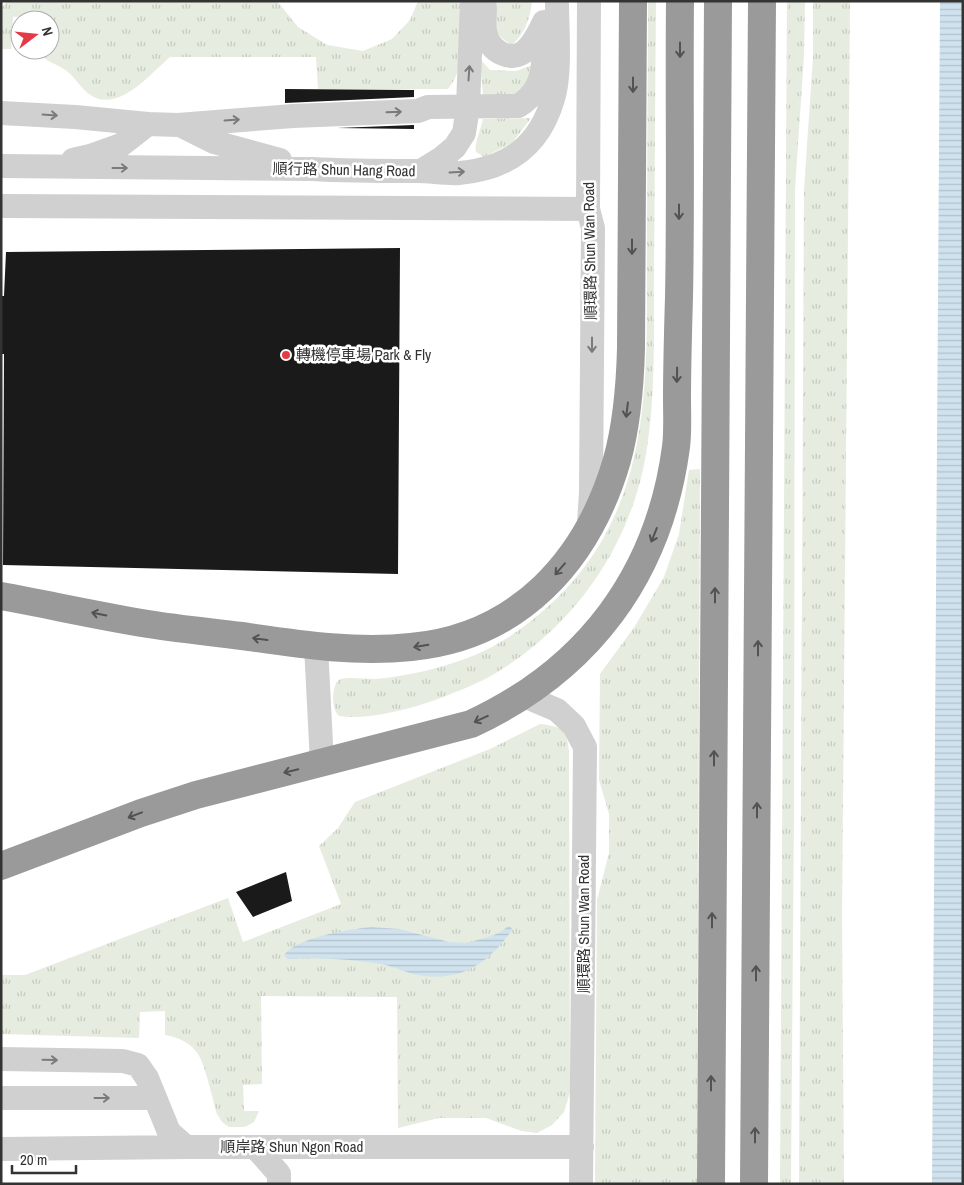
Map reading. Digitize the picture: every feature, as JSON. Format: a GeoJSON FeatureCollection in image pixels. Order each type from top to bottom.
{"type":"FeatureCollection","features":[{"type":"Feature","properties":{"kind":"highway"},"geometry":{"type":"LineString","coordinates":[[1,596],[148,624],[316,646],[378,649],[412,647],[461,638],[490,626],[517,611],[545,586],[569,559],[588,530],[607,490],[624,432],[631,339],[633,1]]}},
{"type":"Feature","properties":{"kind":"highway"},"geometry":{"type":"LineString","coordinates":[[1,866],[141,813],[196,795],[471,724],[498,712],[524,696],[568,660],[603,625],[620,603],[642,565],[658,526],[669,489],[676,436],[680,1]]}},
{"type":"Feature","properties":{"kind":"highway"},"geometry":{"type":"LineString","coordinates":[[711,1184],[718,1]]}},
{"type":"Feature","properties":{"kind":"highway"},"geometry":{"type":"LineString","coordinates":[[754,1184],[762,1]]}},
{"type":"Feature","properties":{"kind":"lane"},"geometry":{"type":"LineString","coordinates":[[420,171],[442,158],[454,147],[464,133],[468,107],[472,1]]}},
{"type":"Feature","properties":{"kind":"lane"},"geometry":{"type":"LineString","coordinates":[[485,1],[485,34],[490,43],[503,55],[513,57],[526,51],[532,44],[544,12]]}},
{"type":"Feature","properties":{"kind":"lane","name":"順行路 Shun Hang Road"},"geometry":{"type":"LineString","coordinates":[[1,166],[311,169],[354,172],[420,171],[457,173],[486,169],[514,157],[528,146],[546,120],[554,98],[557,1]]}},
{"type":"Feature","properties":{"kind":"lane","name":"順環路 Shun Wan Road"},"geometry":{"type":"LineString","coordinates":[[588,530],[592,493],[593,228],[588,209],[589,1]]}},
{"type":"Feature","properties":{"kind":"lane"},"geometry":{"type":"LineString","coordinates":[[1,113],[178,125],[293,116],[418,111],[428,107],[518,106],[528,101],[540,81],[544,65],[544,12]]}},
{"type":"Feature","properties":{"kind":"lane"},"geometry":{"type":"LineString","coordinates":[[37,167],[90,156],[121,145],[148,124]]}},
{"type":"Feature","properties":{"kind":"lane"},"geometry":{"type":"LineString","coordinates":[[178,125],[214,142],[311,169]]}},
{"type":"Feature","properties":{"kind":"lane"},"geometry":{"type":"LineString","coordinates":[[1,206],[588,209]]}},
{"type":"Feature","properties":{"kind":"lane"},"geometry":{"type":"LineString","coordinates":[[316,646],[322,763]]}},
{"type":"Feature","properties":{"kind":"lane","name":"順環路 Shun Wan Road"},"geometry":{"type":"LineString","coordinates":[[524,696],[556,710],[574,726],[585,747],[582,1184]]}},
{"type":"Feature","properties":{"kind":"lane"},"geometry":{"type":"LineString","coordinates":[[1,1059],[123,1062],[138,1065],[147,1078],[169,1132],[186,1147]]}},
{"type":"Feature","properties":{"kind":"lane"},"geometry":{"type":"LineString","coordinates":[[1,1098],[154,1098]]}},
{"type":"Feature","properties":{"kind":"lane","name":"順岸路 Shun Ngon Road"},"geometry":{"type":"LineString","coordinates":[[1,1149],[582,1147]]}},
{"type":"Feature","properties":{"kind":"lane"},"geometry":{"type":"LineString","coordinates":[[256,1148],[279,1174],[279,1184]]}},
{"type":"Feature","properties":{"kind":"green space"},"geometry":{"type":"Polygon","coordinates":[[[8,1],[277,1],[298,27],[327,45],[363,51],[392,39],[410,20],[418,1],[464,1],[463,47],[458,70],[448,89],[318,89],[316,57],[170,57],[144,81],[124,95],[103,100],[89,94],[68,72],[47,60],[60,60],[60,10],[10,10],[10,49],[1,49],[1,8],[8,1]]]}},
{"type":"Feature","properties":{"kind":"green space"},"geometry":{"type":"Polygon","coordinates":[[[491,1],[532,1],[526,25],[512,45],[500,36],[494,27],[491,15],[491,1]]]}},
{"type":"Feature","properties":{"kind":"green space"},"geometry":{"type":"Polygon","coordinates":[[[648,1],[656,1],[654,356],[652,405],[646,454],[638,489],[626,524],[610,556],[590,587],[567,615],[541,640],[512,662],[466,688],[411,708],[374,716],[339,716],[336,713],[333,697],[335,686],[340,679],[388,678],[438,668],[486,650],[518,631],[556,599],[589,561],[613,520],[629,477],[639,432],[644,386],[647,339],[648,1]]]}},
{"type":"Feature","properties":{"kind":"green space"},"geometry":{"type":"Polygon","coordinates":[[[787,1],[805,1],[804,56],[795,189],[794,813],[791,1184],[780,1184],[787,1]]]}},
{"type":"Feature","properties":{"kind":"green space"},"geometry":{"type":"Polygon","coordinates":[[[813,1],[850,1],[842,916],[844,1184],[799,1184],[804,190],[813,57],[813,1]]]}},
{"type":"Feature","properties":{"kind":"green space"},"geometry":{"type":"Polygon","coordinates":[[[480,59],[490,70],[516,71],[535,64],[529,85],[518,95],[483,95],[480,59]]]}},
{"type":"Feature","properties":{"kind":"green space"},"geometry":{"type":"Polygon","coordinates":[[[531,118],[512,143],[484,157],[476,152],[483,119],[531,118]]]}},
{"type":"Feature","properties":{"kind":"green space"},"geometry":{"type":"Polygon","coordinates":[[[700,469],[697,1184],[595,1184],[597,900],[609,853],[609,814],[599,780],[600,674],[635,626],[664,577],[679,534],[689,470],[700,469]]]}},
{"type":"Feature","properties":{"kind":"green space"},"geometry":{"type":"Polygon","coordinates":[[[540,724],[554,726],[562,730],[567,738],[569,751],[570,1092],[564,1112],[552,1125],[537,1133],[522,1131],[486,1118],[439,1118],[398,1128],[397,997],[261,996],[262,1084],[243,1085],[244,1111],[259,1111],[254,1122],[245,1127],[229,1127],[222,1122],[217,1114],[206,1074],[198,1054],[184,1041],[165,1035],[165,1011],[140,1012],[139,1038],[1,1034],[1,975],[25,975],[228,898],[243,942],[341,904],[319,846],[338,828],[355,802],[490,749],[540,724]]]}},
{"type":"Feature","properties":{"kind":"water"},"geometry":{"type":"Polygon","coordinates":[[[940,1],[963,1],[963,1184],[932,1184],[940,1]]]}},
{"type":"Feature","properties":{"kind":"water"},"geometry":{"type":"Polygon","coordinates":[[[371,927],[399,929],[449,942],[467,943],[499,933],[507,927],[511,927],[512,930],[486,959],[464,972],[439,977],[408,973],[387,965],[369,962],[323,958],[288,959],[284,956],[298,944],[310,939],[337,932],[371,927]]]}},
{"type":"Feature","properties":{"kind":"building"},"geometry":{"type":"Polygon","coordinates":[[[285,89],[414,90],[414,97],[285,103],[285,89]]]}},
{"type":"Feature","properties":{"kind":"building"},"geometry":{"type":"Polygon","coordinates":[[[414,125],[414,129],[337,128],[414,125]]]}},
{"type":"Feature","properties":{"kind":"building"},"geometry":{"type":"Polygon","coordinates":[[[400,248],[398,574],[3,565],[4,354],[1,354],[1,296],[4,296],[6,252],[400,248]]]}},
{"type":"Feature","properties":{"kind":"building"},"geometry":{"type":"Polygon","coordinates":[[[286,872],[292,901],[253,917],[236,892],[286,872]]]}},
{"type":"Feature","properties":{"kind":"place","name":"轉機停車場 Park & Fly"},"geometry":{"type":"Point","coordinates":[286,355]}}]}
